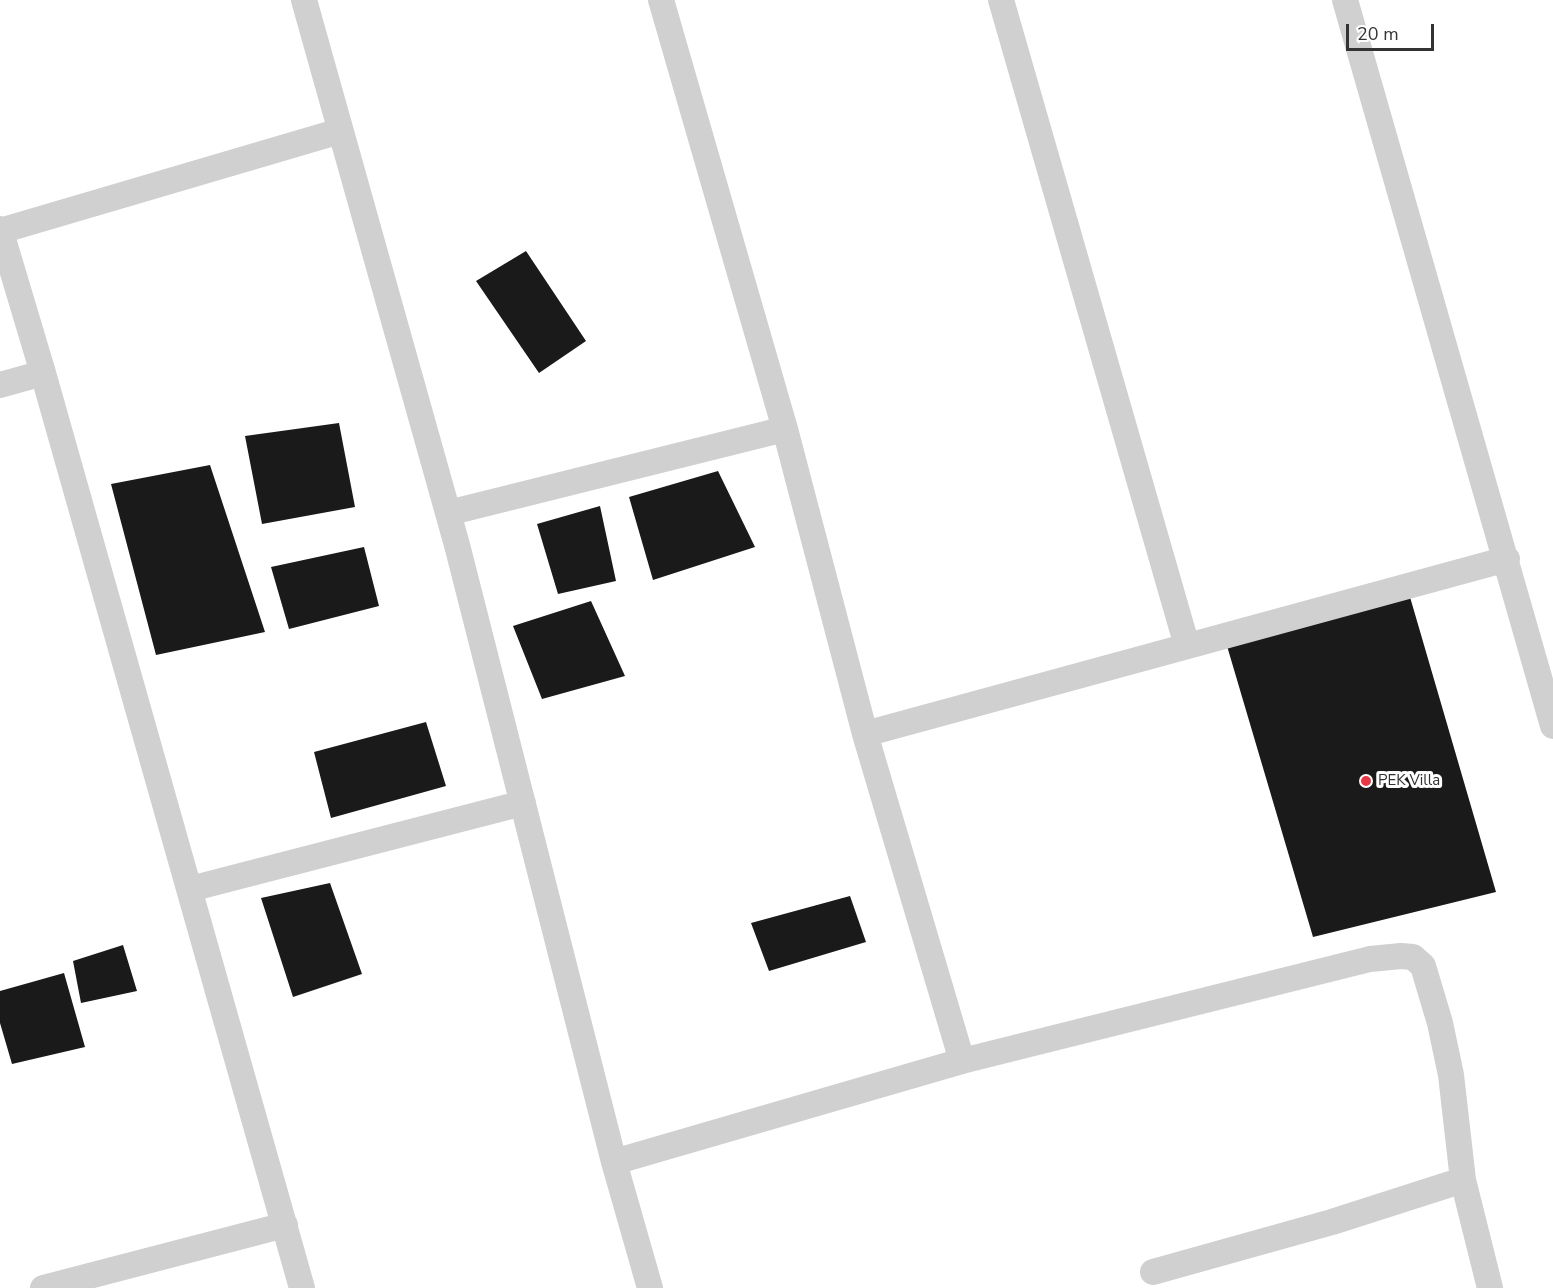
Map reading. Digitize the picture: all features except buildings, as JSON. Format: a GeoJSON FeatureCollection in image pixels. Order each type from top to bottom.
{"type":"FeatureCollection","features":[{"type":"Feature","properties":{"kind":"street"},"geometry":{"type":"LineString","coordinates":[[304,0],[448,513],[614,1162],[650,1288]]}},
{"type":"Feature","properties":{"kind":"street"},"geometry":{"type":"LineString","coordinates":[[661,0],[785,429],[865,734],[962,1061]]}},
{"type":"Feature","properties":{"kind":"street"},"geometry":{"type":"LineString","coordinates":[[1001,0],[1187,646]]}},
{"type":"Feature","properties":{"kind":"street"},"geometry":{"type":"LineString","coordinates":[[1345,0],[1553,726]]}},
{"type":"Feature","properties":{"kind":"street"},"geometry":{"type":"LineString","coordinates":[[302,1288],[43,373],[0,230],[340,131]]}},
{"type":"Feature","properties":{"kind":"street"},"geometry":{"type":"LineString","coordinates":[[0,385],[43,373]]}},
{"type":"Feature","properties":{"kind":"street"},"geometry":{"type":"LineString","coordinates":[[448,513],[785,429]]}},
{"type":"Feature","properties":{"kind":"street"},"geometry":{"type":"LineString","coordinates":[[865,734],[1507,559]]}},
{"type":"Feature","properties":{"kind":"street"},"geometry":{"type":"LineString","coordinates":[[190,889],[524,803]]}},
{"type":"Feature","properties":{"kind":"street"},"geometry":{"type":"LineString","coordinates":[[614,1162],[962,1061],[1370,959],[1413,957],[1423,966],[1440,1023],[1451,1075],[1463,1180],[1490,1288]]}},
{"type":"Feature","properties":{"kind":"street"},"geometry":{"type":"LineString","coordinates":[[1153,1272],[1332,1222],[1463,1180]]}},
{"type":"Feature","properties":{"kind":"street"},"geometry":{"type":"LineString","coordinates":[[43,1288],[285,1225]]}},
{"type":"Feature","properties":{"kind":"place","name":"PEK Villa"},"geometry":{"type":"Point","coordinates":[1366,781]}}]}
